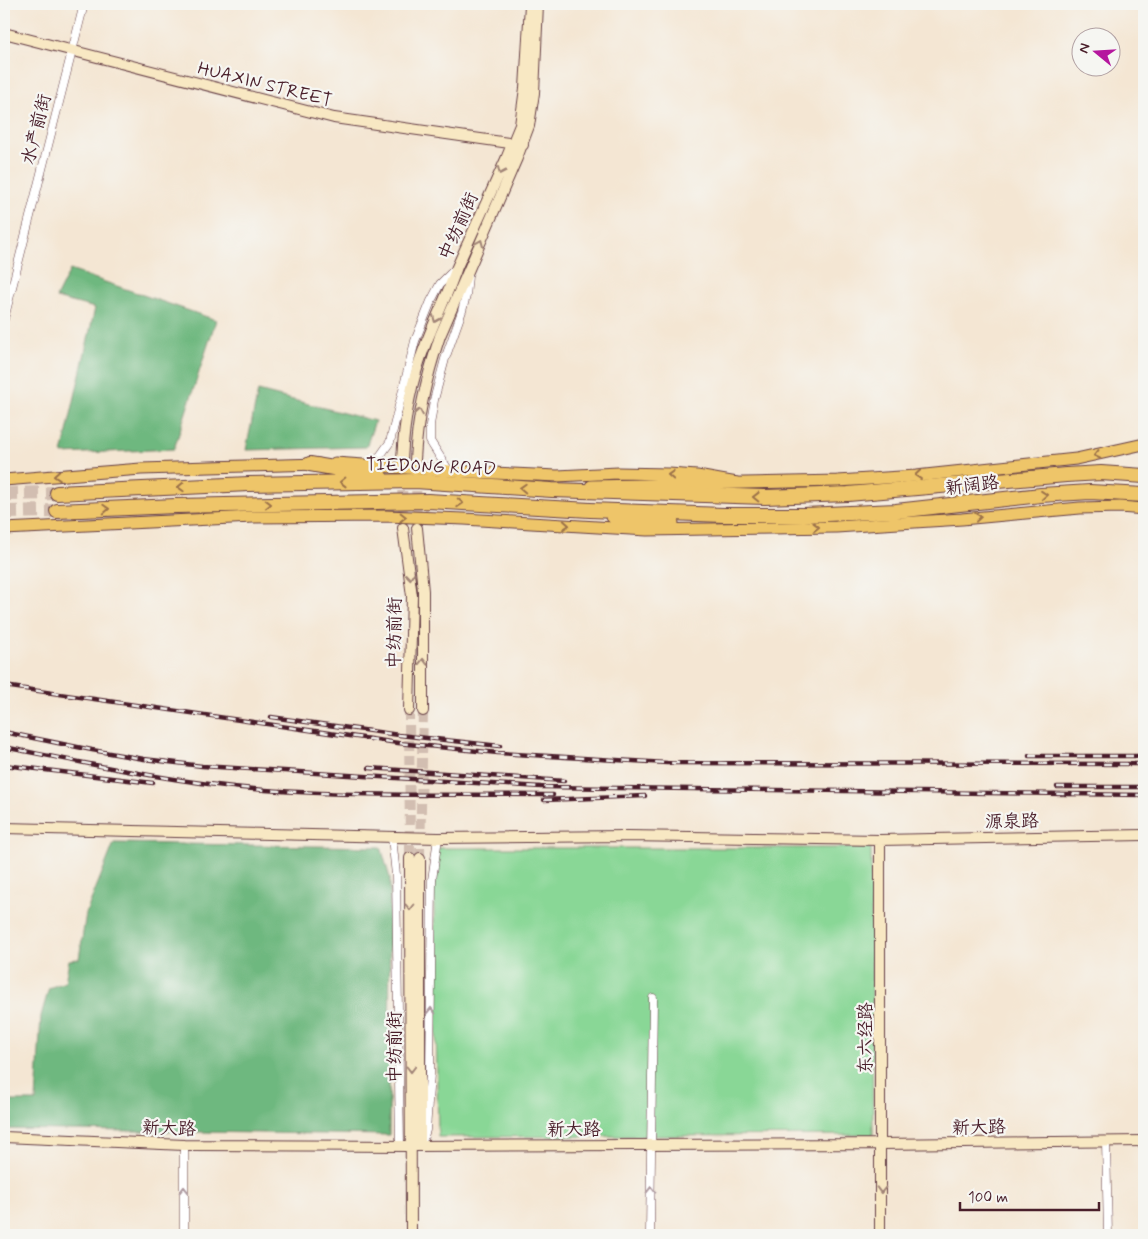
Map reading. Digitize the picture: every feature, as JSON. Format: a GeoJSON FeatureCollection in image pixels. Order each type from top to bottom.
{"type":"FeatureCollection","features":[{"type":"Feature","properties":{"kind":"highway"},"geometry":{"type":"LineString","coordinates":[[310,464],[415,481]]}},
{"type":"Feature","properties":{"kind":"highway","name":"新阔路"},"geometry":{"type":"LineString","coordinates":[[804,496],[931,488],[1066,475],[1144,476]]}},
{"type":"Feature","properties":{"kind":"highway","name":"TIEDONG ROAD"},"geometry":{"type":"LineString","coordinates":[[57,493],[249,484],[415,481],[552,490],[726,496],[804,496]]}},
{"type":"Feature","properties":{"kind":"highway","name":"新阔路"},"geometry":{"type":"LineString","coordinates":[[804,515],[896,511],[1041,495],[1080,493],[1144,494]]}},
{"type":"Feature","properties":{"kind":"highway","name":"TIEDONG ROAD"},"geometry":{"type":"LineString","coordinates":[[57,511],[176,506],[411,501],[723,515],[804,515]]}},
{"type":"Feature","properties":{"kind":"main road"},"geometry":{"type":"LineString","coordinates":[[552,490],[608,485],[838,481],[916,476],[1076,459],[1144,444]]}},
{"type":"Feature","properties":{"kind":"main road"},"geometry":{"type":"LineString","coordinates":[[4,480],[141,469],[341,463],[449,471],[558,476],[618,473],[668,474],[697,476],[737,483]]}},
{"type":"Feature","properties":{"kind":"main road"},"geometry":{"type":"LineString","coordinates":[[302,517],[411,501]]}},
{"type":"Feature","properties":{"kind":"main road"},"geometry":{"type":"LineString","coordinates":[[4,530],[253,517],[421,517],[648,530],[836,527],[962,519],[1080,508],[1144,509]]}},
{"type":"Feature","properties":{"kind":"main road"},"geometry":{"type":"LineString","coordinates":[[590,510],[613,517],[714,528]]}},
{"type":"Feature","properties":{"kind":"street","name":"水产前街"},"geometry":{"type":"LineString","coordinates":[[4,319],[84,4]]}},
{"type":"Feature","properties":{"kind":"street","name":"中纺前街"},"geometry":{"type":"LineString","coordinates":[[402,460],[405,422],[424,347],[452,284],[457,267],[518,144],[524,108],[530,4]]}},
{"type":"Feature","properties":{"kind":"street"},"geometry":{"type":"LineString","coordinates":[[415,460],[419,412],[430,366],[440,336],[468,273],[518,144],[529,126],[534,93],[538,4]]}},
{"type":"Feature","properties":{"kind":"street","name":"HUAXIN STREET"},"geometry":{"type":"LineString","coordinates":[[4,33],[334,118],[518,144]]}},
{"type":"Feature","properties":{"kind":"street"},"geometry":{"type":"LineString","coordinates":[[366,465],[380,456],[390,442],[415,341],[440,284],[457,267]]}},
{"type":"Feature","properties":{"kind":"street"},"geometry":{"type":"LineString","coordinates":[[449,471],[430,441],[430,425],[434,400],[445,359],[466,296],[468,273]]}},
{"type":"Feature","properties":{"kind":"street","name":"中纺前街"},"geometry":{"type":"LineString","coordinates":[[403,528],[412,596],[409,710]]}},
{"type":"Feature","properties":{"kind":"street"},"geometry":{"type":"LineString","coordinates":[[417,528],[423,591],[423,711]]}},
{"type":"Feature","properties":{"kind":"street","name":"源泉路"},"geometry":{"type":"LineString","coordinates":[[4,828],[438,838],[627,836],[880,840],[1144,835]]}},
{"type":"Feature","properties":{"kind":"street"},"geometry":{"type":"LineString","coordinates":[[392,837],[396,875],[400,1146]]}},
{"type":"Feature","properties":{"kind":"street"},"geometry":{"type":"LineString","coordinates":[[416,1146],[426,1130],[430,1074],[432,880],[438,838]]}},
{"type":"Feature","properties":{"kind":"street","name":"东六经路"},"geometry":{"type":"LineString","coordinates":[[880,840],[880,1235]]}},
{"type":"Feature","properties":{"kind":"street"},"geometry":{"type":"LineString","coordinates":[[411,1235],[416,1146],[415,858]]}},
{"type":"Feature","properties":{"kind":"street"},"geometry":{"type":"LineString","coordinates":[[650,1235],[652,998]]}},
{"type":"Feature","properties":{"kind":"street","name":"新大路"},"geometry":{"type":"LineString","coordinates":[[4,1137],[184,1145],[400,1146],[1144,1141]]}},
{"type":"Feature","properties":{"kind":"street"},"geometry":{"type":"LineString","coordinates":[[1106,1141],[1108,1235]]}},
{"type":"Feature","properties":{"kind":"street"},"geometry":{"type":"LineString","coordinates":[[184,1145],[184,1235]]}},
{"type":"Feature","properties":{"kind":"green space"},"geometry":{"type":"Polygon","coordinates":[[[70,270],[216,320],[174,449],[62,454],[95,308],[56,298],[70,270]]]}},
{"type":"Feature","properties":{"kind":"green space"},"geometry":{"type":"Polygon","coordinates":[[[258,391],[375,421],[366,447],[246,450],[258,391]]]}},
{"type":"Feature","properties":{"kind":"green space"},"geometry":{"type":"Polygon","coordinates":[[[114,843],[381,847],[390,878],[389,1135],[4,1129],[4,1101],[36,1101],[41,1016],[49,988],[65,982],[69,960],[79,959],[86,913],[114,843]]]}},
{"type":"Feature","properties":{"kind":"green space"},"geometry":{"type":"Polygon","coordinates":[[[433,848],[871,848],[873,1135],[438,1137],[433,848]]]}},
{"type":"Feature","properties":{"kind":"tunnel"},"geometry":{"type":"LineString","coordinates":[[402,476],[403,524]]}},
{"type":"Feature","properties":{"kind":"tunnel"},"geometry":{"type":"LineString","coordinates":[[416,476],[417,524]]}},
{"type":"Feature","properties":{"kind":"tunnel"},"geometry":{"type":"LineString","coordinates":[[4,494],[57,493]]}},
{"type":"Feature","properties":{"kind":"tunnel"},"geometry":{"type":"LineString","coordinates":[[4,512],[57,511]]}},
{"type":"Feature","properties":{"kind":"tunnel"},"geometry":{"type":"LineString","coordinates":[[409,710],[410,858]]}},
{"type":"Feature","properties":{"kind":"tunnel"},"geometry":{"type":"LineString","coordinates":[[420,858],[423,711]]}},
{"type":"Feature","properties":{"kind":"railway"},"geometry":{"type":"LineString","coordinates":[[4,686],[398,743],[498,753],[667,763],[1144,764]]}},
{"type":"Feature","properties":{"kind":"railway"},"geometry":{"type":"LineString","coordinates":[[271,717],[399,735],[500,746]]}},
{"type":"Feature","properties":{"kind":"railway"},"geometry":{"type":"LineString","coordinates":[[4,732],[144,759],[202,766],[541,787],[1144,795]]}},
{"type":"Feature","properties":{"kind":"railway"},"geometry":{"type":"LineString","coordinates":[[4,747],[166,778],[265,790],[373,794],[553,795]]}},
{"type":"Feature","properties":{"kind":"railway"},"geometry":{"type":"LineString","coordinates":[[1029,756],[1144,756]]}},
{"type":"Feature","properties":{"kind":"railway"},"geometry":{"type":"LineString","coordinates":[[4,765],[153,783]]}},
{"type":"Feature","properties":{"kind":"railway"},"geometry":{"type":"LineString","coordinates":[[369,768],[564,781]]}},
{"type":"Feature","properties":{"kind":"railway"},"geometry":{"type":"LineString","coordinates":[[1057,787],[1144,787]]}},
{"type":"Feature","properties":{"kind":"railway"},"geometry":{"type":"LineString","coordinates":[[544,800],[645,796]]}}]}
